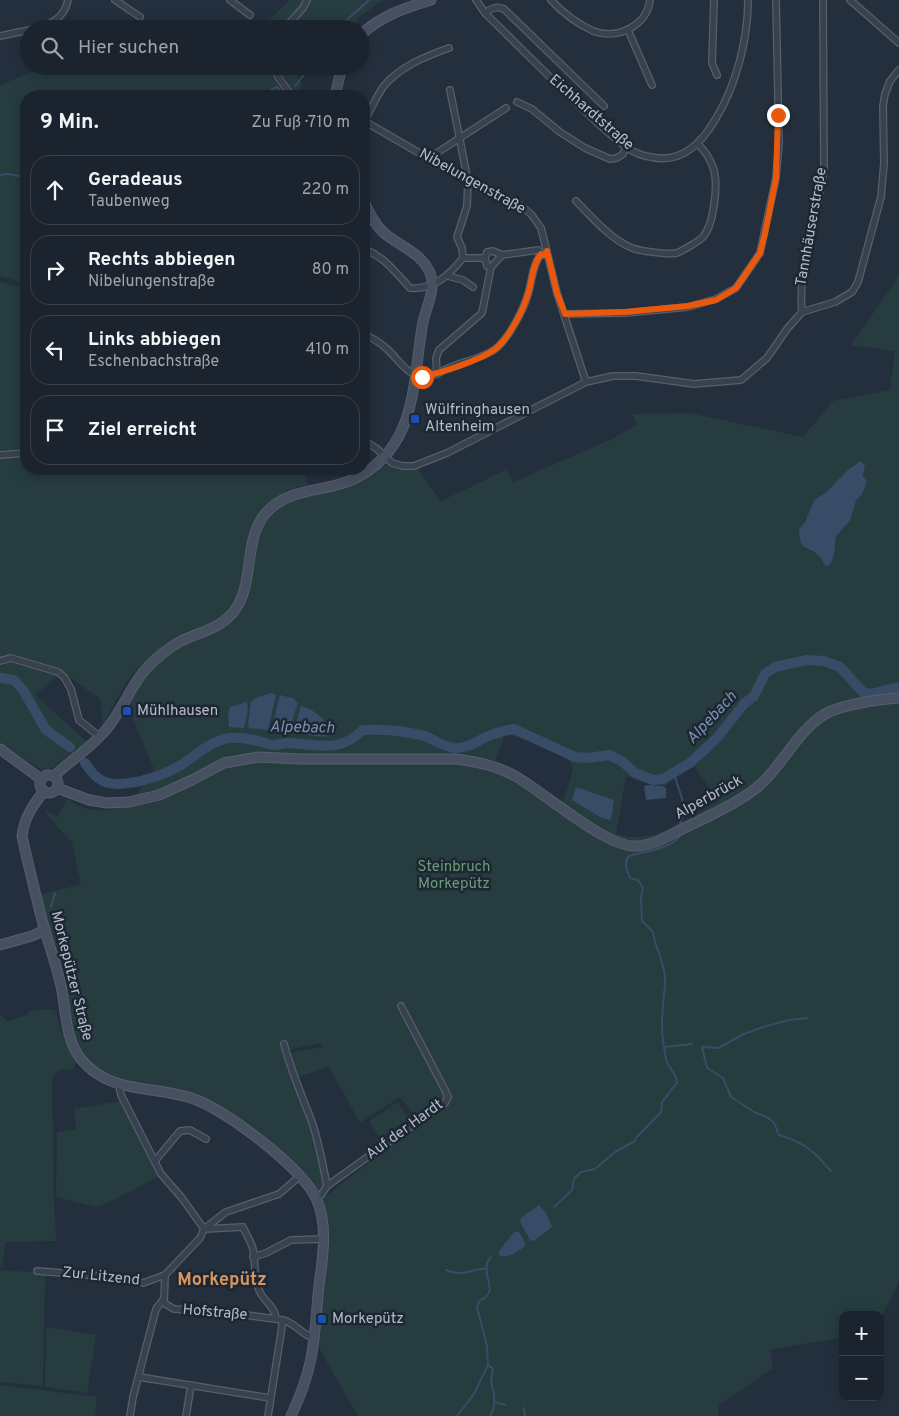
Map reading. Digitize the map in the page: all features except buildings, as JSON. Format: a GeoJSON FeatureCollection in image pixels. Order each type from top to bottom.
{"type":"FeatureCollection","features":[{"type":"Feature","properties":{"kind":"street"},"geometry":{"type":"LineString","coordinates":[[57,20],[68,0]]}},
{"type":"Feature","properties":{"kind":"street"},"geometry":{"type":"LineString","coordinates":[[115,0],[140,17]]}},
{"type":"Feature","properties":{"kind":"street"},"geometry":{"type":"LineString","coordinates":[[230,0],[250,15]]}},
{"type":"Feature","properties":{"kind":"street"},"geometry":{"type":"LineString","coordinates":[[292,20],[303,8],[307,0]]}},
{"type":"Feature","properties":{"kind":"street"},"geometry":{"type":"LineString","coordinates":[[370,27],[383,18],[403,9],[430,0]]}},
{"type":"Feature","properties":{"kind":"street","name":"Eichhardtstraße"},"geometry":{"type":"LineString","coordinates":[[476,0],[485,14],[585,112],[626,147],[642,155],[663,158],[673,157],[698,144],[720,113],[734,78],[743,44],[748,0]]}},
{"type":"Feature","properties":{"kind":"street"},"geometry":{"type":"LineString","coordinates":[[552,0],[564,12],[581,24],[593,31],[603,33],[615,33],[636,26],[644,18],[650,0]]}},
{"type":"Feature","properties":{"kind":"street"},"geometry":{"type":"LineString","coordinates":[[714,0],[712,63],[717,75]]}},
{"type":"Feature","properties":{"kind":"street"},"geometry":{"type":"LineString","coordinates":[[565,314],[625,312],[688,306],[716,300],[736,288],[760,253],[776,178],[778,143],[776,0]]}},
{"type":"Feature","properties":{"kind":"street","name":"Tannhäuserstraße"},"geometry":{"type":"LineString","coordinates":[[802,312],[800,296],[802,280],[821,194],[824,168],[823,0]]}},
{"type":"Feature","properties":{"kind":"street"},"geometry":{"type":"LineString","coordinates":[[850,0],[899,43]]}},
{"type":"Feature","properties":{"kind":"street"},"geometry":{"type":"LineString","coordinates":[[485,14],[490,9],[498,7],[504,9],[604,106]]}},
{"type":"Feature","properties":{"kind":"street"},"geometry":{"type":"LineString","coordinates":[[628,30],[652,85]]}},
{"type":"Feature","properties":{"kind":"street"},"geometry":{"type":"LineString","coordinates":[[0,36],[20,32]]}},
{"type":"Feature","properties":{"kind":"street"},"geometry":{"type":"LineString","coordinates":[[370,110],[381,91],[391,80],[413,64],[449,48]]}},
{"type":"Feature","properties":{"kind":"street"},"geometry":{"type":"LineString","coordinates":[[370,445],[386,456],[392,463],[414,466],[447,453],[586,382],[613,376],[636,376],[694,384],[741,380],[767,358],[787,329],[802,312],[835,302],[852,292],[858,282],[881,197],[884,163],[883,106],[885,94],[890,81],[899,70]]}},
{"type":"Feature","properties":{"kind":"street"},"geometry":{"type":"LineString","coordinates":[[277,75],[288,90]]}},
{"type":"Feature","properties":{"kind":"street"},"geometry":{"type":"LineString","coordinates":[[336,90],[340,75]]}},
{"type":"Feature","properties":{"kind":"street"},"geometry":{"type":"LineString","coordinates":[[370,251],[377,254],[392,266],[410,288],[418,289],[432,285],[448,276],[463,258],[462,248],[457,237],[467,206],[468,182],[450,90]]}},
{"type":"Feature","properties":{"kind":"street"},"geometry":{"type":"LineString","coordinates":[[517,102],[532,109],[560,132],[585,148],[610,159],[617,158],[623,154],[626,147]]}},
{"type":"Feature","properties":{"kind":"street"},"geometry":{"type":"LineString","coordinates":[[428,158],[506,108]]}},
{"type":"Feature","properties":{"kind":"street","name":"Nibelungenstraße"},"geometry":{"type":"LineString","coordinates":[[370,124],[482,190],[516,202],[531,214],[541,228],[543,251],[586,382]]}},
{"type":"Feature","properties":{"kind":"street"},"geometry":{"type":"LineString","coordinates":[[576,201],[599,223],[629,247],[641,251],[677,253],[703,236],[710,223],[713,210],[716,184],[714,170],[698,144]]}},
{"type":"Feature","properties":{"kind":"street"},"geometry":{"type":"LineString","coordinates":[[370,221],[423,262],[429,270],[432,285],[424,321],[417,375],[406,422],[386,456],[370,469]]}},
{"type":"Feature","properties":{"kind":"street"},"geometry":{"type":"LineString","coordinates":[[491,267],[486,266],[485,258],[487,252],[493,251],[502,254],[543,251]]}},
{"type":"Feature","properties":{"kind":"street"},"geometry":{"type":"LineString","coordinates":[[370,338],[381,344],[410,373],[422,377],[437,374],[495,349],[510,331],[521,311],[528,295],[537,259],[543,251]]}},
{"type":"Feature","properties":{"kind":"street"},"geometry":{"type":"LineString","coordinates":[[437,374],[436,358],[439,350],[482,313],[491,267],[502,254]]}},
{"type":"Feature","properties":{"kind":"street"},"geometry":{"type":"LineString","coordinates":[[463,258],[485,258]]}},
{"type":"Feature","properties":{"kind":"street"},"geometry":{"type":"LineString","coordinates":[[448,276],[462,280],[473,287]]}},
{"type":"Feature","properties":{"kind":"street"},"geometry":{"type":"LineString","coordinates":[[0,455],[20,453]]}},
{"type":"Feature","properties":{"kind":"street"},"geometry":{"type":"LineString","coordinates":[[54,776],[58,784],[57,788],[51,793],[44,791],[40,787],[41,779],[47,775],[54,776],[100,737],[119,712],[139,676],[154,660],[180,642],[221,624],[234,611],[244,591],[252,543],[265,514],[277,503],[289,496],[338,485],[360,475]]}},
{"type":"Feature","properties":{"kind":"street"},"geometry":{"type":"LineString","coordinates":[[0,661],[11,658],[58,672],[64,676],[71,689],[79,720],[100,737]]}},
{"type":"Feature","properties":{"kind":"street","name":"Alperbrück"},"geometry":{"type":"LineString","coordinates":[[57,788],[75,796],[97,802],[129,802],[159,795],[224,763],[258,757],[300,759],[435,758],[480,762],[502,769],[517,777],[570,814],[619,842],[633,846],[653,843],[692,825],[748,794],[762,783],[811,725],[826,714],[841,708],[899,698]]}},
{"type":"Feature","properties":{"kind":"street"},"geometry":{"type":"LineString","coordinates":[[0,749],[41,779]]}},
{"type":"Feature","properties":{"kind":"street","name":"Morkepützer Straße"},"geometry":{"type":"LineString","coordinates":[[44,791],[23,824],[22,836],[61,987],[73,1045],[80,1058],[108,1081],[119,1085],[191,1098],[217,1110],[263,1142],[288,1164],[300,1176],[315,1197],[321,1216],[323,1239],[314,1338],[307,1376],[291,1416]]}},
{"type":"Feature","properties":{"kind":"street"},"geometry":{"type":"LineString","coordinates":[[0,945],[32,936],[45,930]]}},
{"type":"Feature","properties":{"kind":"street","name":"Auf der Hardt"},"geometry":{"type":"LineString","coordinates":[[315,1197],[320,1195],[327,1186],[445,1103],[448,1097],[401,1006]]}},
{"type":"Feature","properties":{"kind":"street"},"geometry":{"type":"LineString","coordinates":[[284,1044],[312,1123],[327,1186]]}},
{"type":"Feature","properties":{"kind":"street"},"geometry":{"type":"LineString","coordinates":[[119,1085],[121,1095],[161,1174],[182,1198],[204,1229]]}},
{"type":"Feature","properties":{"kind":"street"},"geometry":{"type":"LineString","coordinates":[[155,1160],[180,1131],[190,1130],[206,1139]]}},
{"type":"Feature","properties":{"kind":"street"},"geometry":{"type":"LineString","coordinates":[[165,1275],[200,1238],[204,1229],[226,1212],[279,1194],[300,1176]]}},
{"type":"Feature","properties":{"kind":"street"},"geometry":{"type":"LineString","coordinates":[[204,1229],[243,1227],[253,1249],[256,1283],[260,1294],[276,1314],[276,1319]]}},
{"type":"Feature","properties":{"kind":"street"},"geometry":{"type":"LineString","coordinates":[[253,1257],[266,1253],[291,1240],[323,1239]]}},
{"type":"Feature","properties":{"kind":"street","name":"Zur Litzend"},"geometry":{"type":"LineString","coordinates":[[37,1271],[125,1278],[143,1283],[165,1275]]}},
{"type":"Feature","properties":{"kind":"street","name":"Hofstraße"},"geometry":{"type":"LineString","coordinates":[[165,1275],[163,1300],[166,1306],[174,1309],[216,1311],[282,1320],[288,1322],[309,1337],[314,1338]]}},
{"type":"Feature","properties":{"kind":"street"},"geometry":{"type":"LineString","coordinates":[[130,1416],[156,1309],[163,1300]]}},
{"type":"Feature","properties":{"kind":"street"},"geometry":{"type":"LineString","coordinates":[[268,1416],[282,1320]]}},
{"type":"Feature","properties":{"kind":"street"},"geometry":{"type":"LineString","coordinates":[[139,1376],[270,1398]]}},
{"type":"Feature","properties":{"kind":"street"},"geometry":{"type":"LineString","coordinates":[[186,1416],[191,1385]]}},
{"type":"Feature","properties":{"kind":"green space"},"geometry":{"type":"Polygon","coordinates":[[[290,0],[383,0],[357,20],[269,20],[290,0]]]}},
{"type":"Feature","properties":{"kind":"green space"},"geometry":{"type":"Polygon","coordinates":[[[24,75],[298,75],[302,87],[298,90],[20,90],[20,282],[0,276],[0,85],[24,75]]]}},
{"type":"Feature","properties":{"kind":"green space","name":"Steinbruch Morkepütz"},"geometry":{"type":"Polygon","coordinates":[[[899,276],[899,1282],[884,1311],[839,1311],[839,1338],[770,1350],[773,1368],[719,1405],[718,1416],[358,1416],[316,1343],[327,1247],[320,1201],[420,1122],[400,1097],[360,1123],[329,1067],[297,1077],[288,1053],[323,1047],[321,1043],[283,1051],[309,1121],[326,1182],[317,1193],[215,1105],[118,1082],[94,1068],[75,1042],[39,895],[81,884],[72,844],[74,842],[68,839],[45,812],[58,817],[67,799],[92,810],[129,806],[154,769],[126,703],[142,678],[165,655],[236,611],[255,544],[266,516],[289,499],[355,482],[370,475],[370,473],[383,465],[404,469],[417,468],[441,501],[506,470],[513,482],[612,439],[637,425],[632,414],[689,413],[803,437],[833,401],[890,390],[895,351],[851,345],[899,276]],[[865,466],[833,484],[825,493],[814,500],[805,522],[799,529],[804,548],[820,556],[825,566],[834,555],[836,536],[850,521],[856,501],[862,494],[865,466]],[[280,695],[293,717],[298,703],[293,698],[280,695]],[[505,734],[495,762],[563,802],[573,769],[566,751],[505,734]],[[693,764],[665,786],[626,776],[616,834],[630,837],[657,834],[682,823],[718,801],[693,764]]]}},
{"type":"Feature","properties":{"kind":"green space"},"geometry":{"type":"Polygon","coordinates":[[[0,282],[20,288],[20,452],[0,454],[0,282]]]}},
{"type":"Feature","properties":{"kind":"green space"},"geometry":{"type":"Polygon","coordinates":[[[20,456],[20,475],[305,475],[308,486],[291,490],[275,498],[260,514],[248,545],[240,590],[229,610],[207,626],[174,641],[145,662],[127,682],[103,725],[100,699],[62,672],[35,695],[87,742],[46,772],[0,744],[0,457],[20,456]]]}},
{"type":"Feature","properties":{"kind":"green space"},"geometry":{"type":"Polygon","coordinates":[[[51,1009],[56,1011],[62,1034],[72,1045],[76,1061],[72,1070],[58,1071],[52,1079],[56,1241],[5,1242],[2,1267],[0,1266],[0,1014],[7,1021],[28,1015],[28,1011],[51,1009]]]}},
{"type":"Feature","properties":{"kind":"green space"},"geometry":{"type":"Polygon","coordinates":[[[121,1101],[160,1176],[96,1207],[56,1197],[57,1132],[76,1129],[74,1109],[121,1101]]]}},
{"type":"Feature","properties":{"kind":"green space"},"geometry":{"type":"Polygon","coordinates":[[[398,1102],[409,1119],[380,1138],[369,1121],[398,1102]]]}},
{"type":"Feature","properties":{"kind":"green space"},"geometry":{"type":"Polygon","coordinates":[[[0,1270],[45,1273],[43,1386],[0,1382],[0,1270]]]}},
{"type":"Feature","properties":{"kind":"green space"},"geometry":{"type":"Polygon","coordinates":[[[46,1327],[96,1335],[87,1393],[45,1387],[46,1327]]]}},
{"type":"Feature","properties":{"kind":"green space"},"geometry":{"type":"Polygon","coordinates":[[[0,1385],[97,1397],[95,1416],[0,1416],[0,1385]]]}},
{"type":"Feature","properties":{"kind":"water"},"geometry":{"type":"Polygon","coordinates":[[[861,461],[865,466],[863,476],[867,481],[862,494],[856,501],[850,521],[836,536],[834,555],[830,565],[825,566],[815,552],[803,545],[799,529],[805,522],[814,500],[825,493],[848,470],[861,461]]]}},
{"type":"Feature","properties":{"kind":"water"},"geometry":{"type":"Polygon","coordinates":[[[271,693],[276,695],[268,730],[249,728],[251,702],[258,697],[271,693]]]}},
{"type":"Feature","properties":{"kind":"water"},"geometry":{"type":"Polygon","coordinates":[[[280,695],[293,698],[298,703],[288,733],[273,731],[272,727],[280,695]]]}},
{"type":"Feature","properties":{"kind":"water"},"geometry":{"type":"Polygon","coordinates":[[[247,702],[248,710],[244,728],[229,727],[228,714],[230,707],[247,702]]]}},
{"type":"Feature","properties":{"kind":"water"},"geometry":{"type":"Polygon","coordinates":[[[301,706],[314,711],[327,724],[330,728],[325,737],[308,735],[295,726],[301,706]]]}},
{"type":"Feature","properties":{"kind":"water"},"geometry":{"type":"Polygon","coordinates":[[[644,786],[663,786],[666,788],[666,798],[646,800],[644,786]]]}},
{"type":"Feature","properties":{"kind":"water"},"geometry":{"type":"Polygon","coordinates":[[[576,787],[614,800],[611,820],[602,818],[572,800],[576,787]]]}},
{"type":"Feature","properties":{"kind":"water"},"geometry":{"type":"Polygon","coordinates":[[[703,799],[706,806],[690,813],[688,806],[703,799]]]}},
{"type":"Feature","properties":{"kind":"water"},"geometry":{"type":"Polygon","coordinates":[[[539,1205],[546,1213],[552,1227],[534,1241],[530,1240],[520,1222],[521,1218],[539,1205]]]}},
{"type":"Feature","properties":{"kind":"water"},"geometry":{"type":"Polygon","coordinates":[[[514,1232],[519,1232],[525,1242],[525,1246],[510,1255],[499,1256],[499,1251],[514,1232]]]}},
{"type":"Feature","properties":{"kind":"waterway"},"geometry":{"type":"LineString","coordinates":[[347,20],[369,0]]}},
{"type":"Feature","properties":{"kind":"waterway"},"geometry":{"type":"LineString","coordinates":[[295,86],[303,75]]}},
{"type":"Feature","properties":{"kind":"waterway"},"geometry":{"type":"LineString","coordinates":[[271,90],[277,87],[280,90]]}},
{"type":"Feature","properties":{"kind":"waterway"},"geometry":{"type":"LineString","coordinates":[[0,175],[20,176]]}},
{"type":"Feature","properties":{"kind":"waterway","name":"Alpebach"},"geometry":{"type":"LineString","coordinates":[[85,763],[101,780],[119,784],[141,781],[164,774],[181,765],[201,750],[228,738],[248,739],[272,745],[288,743],[327,746],[345,742],[363,730],[385,730],[421,735],[451,748],[461,748],[488,736],[514,729],[575,757],[587,758],[610,755],[623,762],[635,773],[653,780],[663,779],[690,763],[716,739],[744,704],[754,696],[765,674],[775,667],[807,660],[824,661],[840,667],[863,692],[870,694],[899,687]]}},
{"type":"Feature","properties":{"kind":"waterway","name":"Alpebach"},"geometry":{"type":"LineString","coordinates":[[0,678],[14,680],[23,690],[46,730],[70,747]]}},
{"type":"Feature","properties":{"kind":"waterway"},"geometry":{"type":"LineString","coordinates":[[674,772],[683,805],[679,826]]}},
{"type":"Feature","properties":{"kind":"waterway"},"geometry":{"type":"LineString","coordinates":[[554,1207],[572,1190],[574,1179],[581,1172],[595,1169],[615,1152],[635,1141],[661,1112],[662,1102],[677,1083],[676,1077],[666,1060],[663,1039],[662,1024],[665,985],[663,965],[653,932],[642,921],[641,897],[643,888],[638,880],[630,878],[626,864],[629,856],[663,847],[680,836]]}},
{"type":"Feature","properties":{"kind":"waterway"},"geometry":{"type":"LineString","coordinates":[[51,907],[55,893]]}},
{"type":"Feature","properties":{"kind":"waterway"},"geometry":{"type":"LineString","coordinates":[[807,1018],[789,1020],[763,1027],[744,1034],[718,1048],[702,1047],[707,1068],[723,1078],[731,1097],[754,1112],[767,1117],[774,1123],[779,1135],[808,1148],[831,1171]]}},
{"type":"Feature","properties":{"kind":"waterway"},"geometry":{"type":"LineString","coordinates":[[665,1047],[692,1044]]}},
{"type":"Feature","properties":{"kind":"waterway"},"geometry":{"type":"LineString","coordinates":[[490,1416],[494,1407],[491,1381],[493,1369],[488,1365],[487,1346],[477,1307],[479,1301],[489,1293],[490,1289],[486,1270],[487,1262],[491,1257]]}},
{"type":"Feature","properties":{"kind":"waterway"},"geometry":{"type":"LineString","coordinates":[[446,1270],[463,1273],[487,1269]]}},
{"type":"Feature","properties":{"kind":"waterway"},"geometry":{"type":"LineString","coordinates":[[457,1416],[474,1394],[488,1365]]}},
{"type":"Feature","properties":{"kind":"waterway"},"geometry":{"type":"LineString","coordinates":[[495,1402],[505,1405]]}},
{"type":"Feature","properties":{"kind":"waterway"},"geometry":{"type":"LineString","coordinates":[[524,1408],[525,1416]]}},
{"type":"Feature","properties":{"kind":"place","name":"Wülfringhausen Altenheim"},"geometry":{"type":"Point","coordinates":[415,419]}},
{"type":"Feature","properties":{"kind":"place","name":"Mühlhausen"},"geometry":{"type":"Point","coordinates":[127,711]}},
{"type":"Feature","properties":{"kind":"place","name":"Morkepütz"},"geometry":{"type":"Point","coordinates":[322,1319]}},
{"type":"Feature","properties":{"kind":"district","name":"Morkepütz"},"geometry":{"type":"Point","coordinates":[222,1280]}},
{"type":"Feature","properties":{"kind":"route"},"geometry":{"type":"LineString","coordinates":[[422,377],[437,374],[495,349],[510,331],[521,311],[528,295],[537,259],[547,251],[557,293],[565,314],[660,310],[702,304],[716,300],[736,288],[760,253],[765,233],[776,178],[778,115]]}}]}
